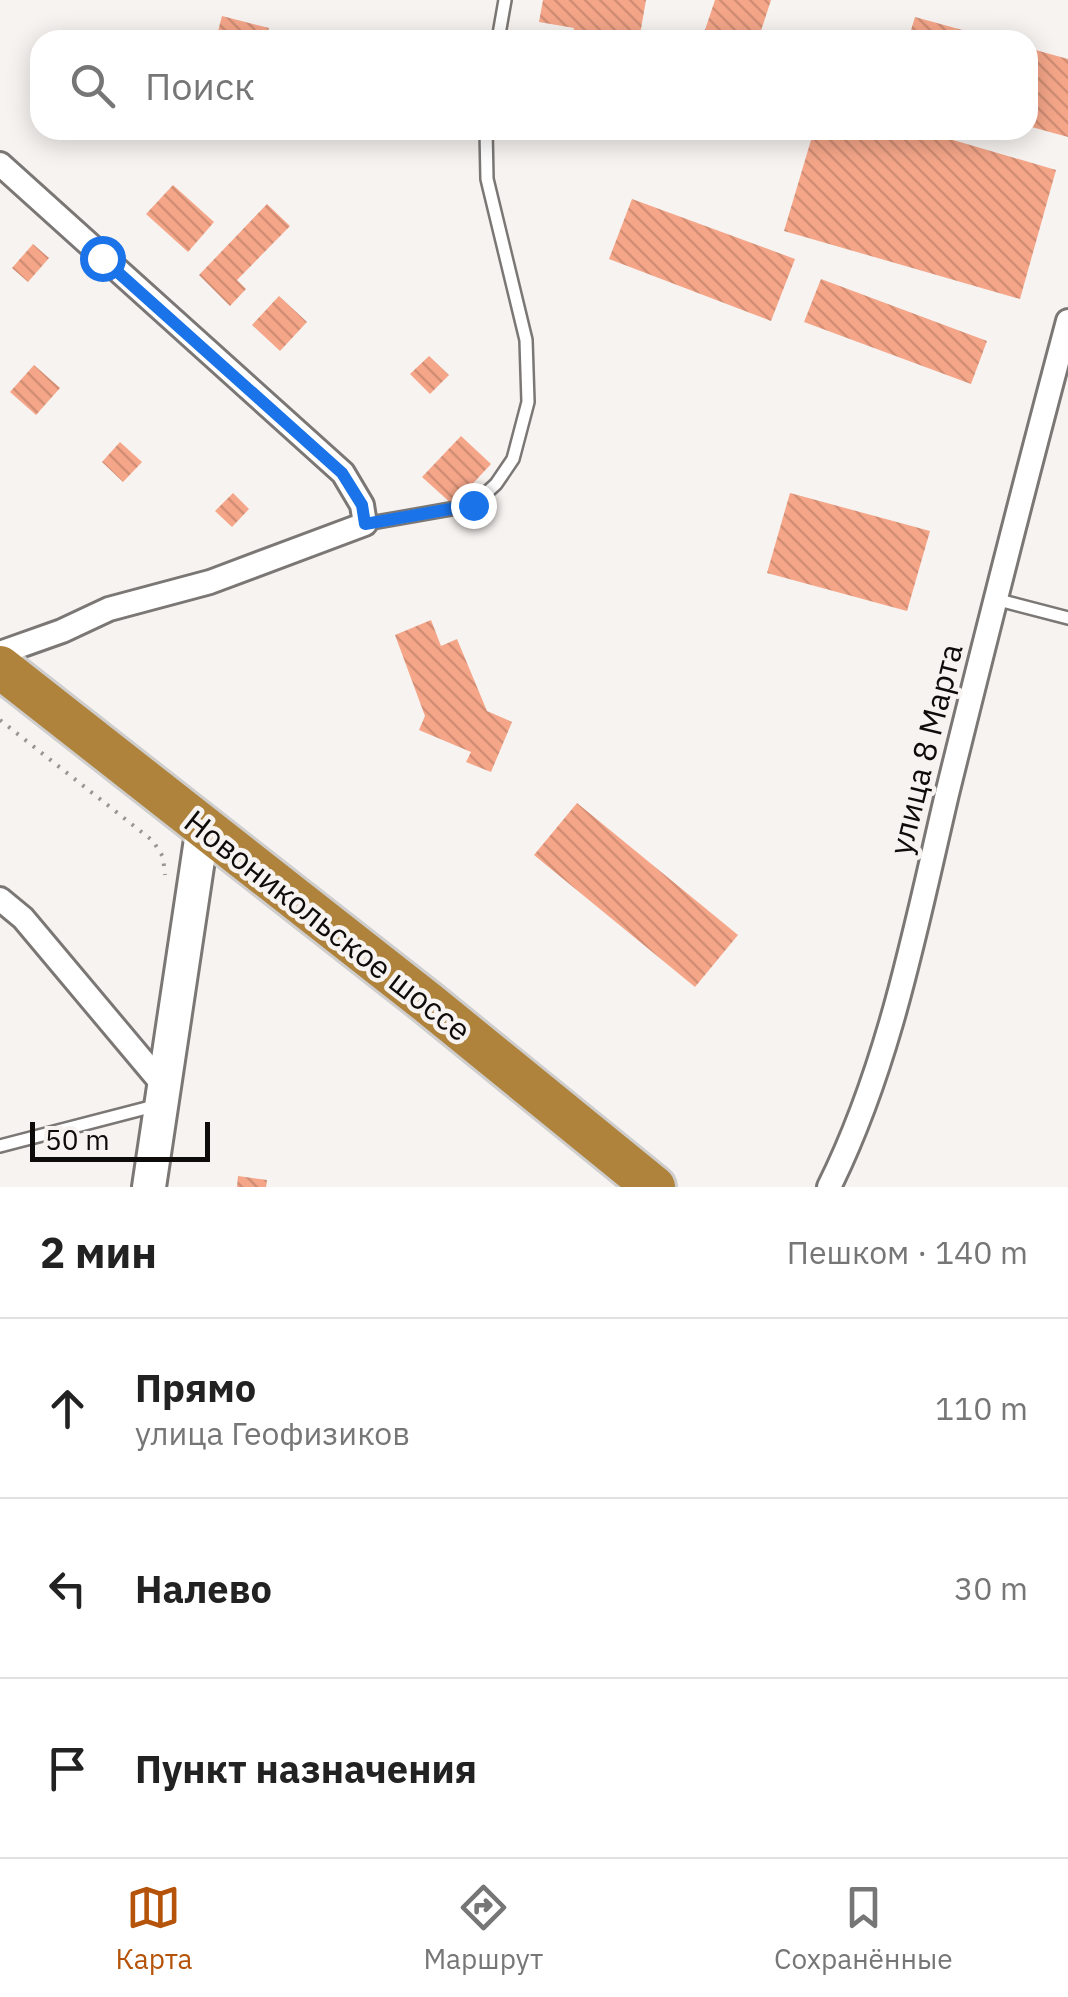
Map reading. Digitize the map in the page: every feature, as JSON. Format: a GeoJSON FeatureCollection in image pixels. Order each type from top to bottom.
{"type":"FeatureCollection","features":[{"type":"Feature","properties":{"kind":"highway","name":"Новоникольское шоссе"},"geometry":{"type":"LineString","coordinates":[[0,666],[654,1187]]}},
{"type":"Feature","properties":{"kind":"main road"},"geometry":{"type":"LineString","coordinates":[[149,1187],[203,826]]}},
{"type":"Feature","properties":{"kind":"street"},"geometry":{"type":"LineString","coordinates":[[0,164],[342,473],[362,505],[365,524],[210,582],[109,609],[62,632],[0,653]]}},
{"type":"Feature","properties":{"kind":"street","name":"улица 8 Марта"},"geometry":{"type":"LineString","coordinates":[[830,1187],[848,1151],[894,1012],[994,599],[1068,321]]}},
{"type":"Feature","properties":{"kind":"street"},"geometry":{"type":"LineString","coordinates":[[0,899],[23,918],[163,1095]]}},
{"type":"Feature","properties":{"kind":"lane"},"geometry":{"type":"LineString","coordinates":[[500,30],[505,0]]}},
{"type":"Feature","properties":{"kind":"lane"},"geometry":{"type":"LineString","coordinates":[[365,524],[473,505],[496,484],[513,460],[528,402],[526,340],[487,179],[486,140]]}},
{"type":"Feature","properties":{"kind":"lane"},"geometry":{"type":"LineString","coordinates":[[994,599],[1068,618]]}},
{"type":"Feature","properties":{"kind":"lane"},"geometry":{"type":"LineString","coordinates":[[0,1146],[163,1095]]}},
{"type":"Feature","properties":{"kind":"path"},"geometry":{"type":"LineString","coordinates":[[0,720],[153,840],[163,857],[166,887]]}},
{"type":"Feature","properties":{"kind":"building"},"geometry":{"type":"Polygon","coordinates":[[[543,0],[646,0],[641,30],[574,30],[539,22],[543,0]]]}},
{"type":"Feature","properties":{"kind":"building"},"geometry":{"type":"Polygon","coordinates":[[[715,0],[771,0],[761,30],[705,30],[715,0]]]}},
{"type":"Feature","properties":{"kind":"building"},"geometry":{"type":"Polygon","coordinates":[[[222,16],[269,28],[268,30],[218,30],[222,16]]]}},
{"type":"Feature","properties":{"kind":"building"},"geometry":{"type":"Polygon","coordinates":[[[915,17],[962,30],[911,30],[915,17]]]}},
{"type":"Feature","properties":{"kind":"building"},"geometry":{"type":"Polygon","coordinates":[[[1038,51],[1068,59],[1068,137],[1038,129],[1038,51]]]}},
{"type":"Feature","properties":{"kind":"building"},"geometry":{"type":"Polygon","coordinates":[[[811,140],[953,140],[1056,170],[1020,299],[784,231],[811,140]]]}},
{"type":"Feature","properties":{"kind":"building"},"geometry":{"type":"Polygon","coordinates":[[[173,185],[214,222],[188,252],[146,214],[173,185]]]}},
{"type":"Feature","properties":{"kind":"building"},"geometry":{"type":"Polygon","coordinates":[[[632,199],[795,259],[771,321],[609,259],[632,199]]]}},
{"type":"Feature","properties":{"kind":"building"},"geometry":{"type":"Polygon","coordinates":[[[267,204],[290,226],[237,280],[246,289],[230,306],[199,275],[267,204]]]}},
{"type":"Feature","properties":{"kind":"building"},"geometry":{"type":"Polygon","coordinates":[[[33,244],[49,258],[28,282],[12,268],[33,244]]]}},
{"type":"Feature","properties":{"kind":"building"},"geometry":{"type":"Polygon","coordinates":[[[821,279],[987,341],[971,384],[804,322],[821,279]]]}},
{"type":"Feature","properties":{"kind":"building"},"geometry":{"type":"Polygon","coordinates":[[[279,296],[307,322],[280,351],[252,325],[279,296]]]}},
{"type":"Feature","properties":{"kind":"building"},"geometry":{"type":"Polygon","coordinates":[[[429,356],[449,375],[430,394],[410,374],[429,356]]]}},
{"type":"Feature","properties":{"kind":"building"},"geometry":{"type":"Polygon","coordinates":[[[34,365],[60,388],[36,415],[10,392],[34,365]]]}},
{"type":"Feature","properties":{"kind":"building"},"geometry":{"type":"Polygon","coordinates":[[[461,436],[491,464],[453,505],[422,477],[461,436]]]}},
{"type":"Feature","properties":{"kind":"building"},"geometry":{"type":"Polygon","coordinates":[[[120,442],[142,462],[123,482],[102,462],[120,442]]]}},
{"type":"Feature","properties":{"kind":"building"},"geometry":{"type":"Polygon","coordinates":[[[233,493],[249,509],[232,527],[215,511],[233,493]]]}},
{"type":"Feature","properties":{"kind":"building"},"geometry":{"type":"Polygon","coordinates":[[[790,493],[930,531],[907,611],[767,573],[790,493]]]}},
{"type":"Feature","properties":{"kind":"building"},"geometry":{"type":"Polygon","coordinates":[[[431,620],[441,646],[457,639],[487,711],[512,722],[491,772],[466,762],[471,752],[419,730],[425,716],[395,635],[431,620]]]}},
{"type":"Feature","properties":{"kind":"building"},"geometry":{"type":"Polygon","coordinates":[[[577,803],[738,935],[695,987],[534,855],[577,803]]]}},
{"type":"Feature","properties":{"kind":"building"},"geometry":{"type":"Polygon","coordinates":[[[238,1176],[267,1180],[266,1187],[237,1187],[238,1176]]]}},
{"type":"Feature","properties":{"kind":"route"},"geometry":{"type":"LineString","coordinates":[[102,258],[322,452],[342,473],[362,505],[365,524],[473,505]]}}]}
